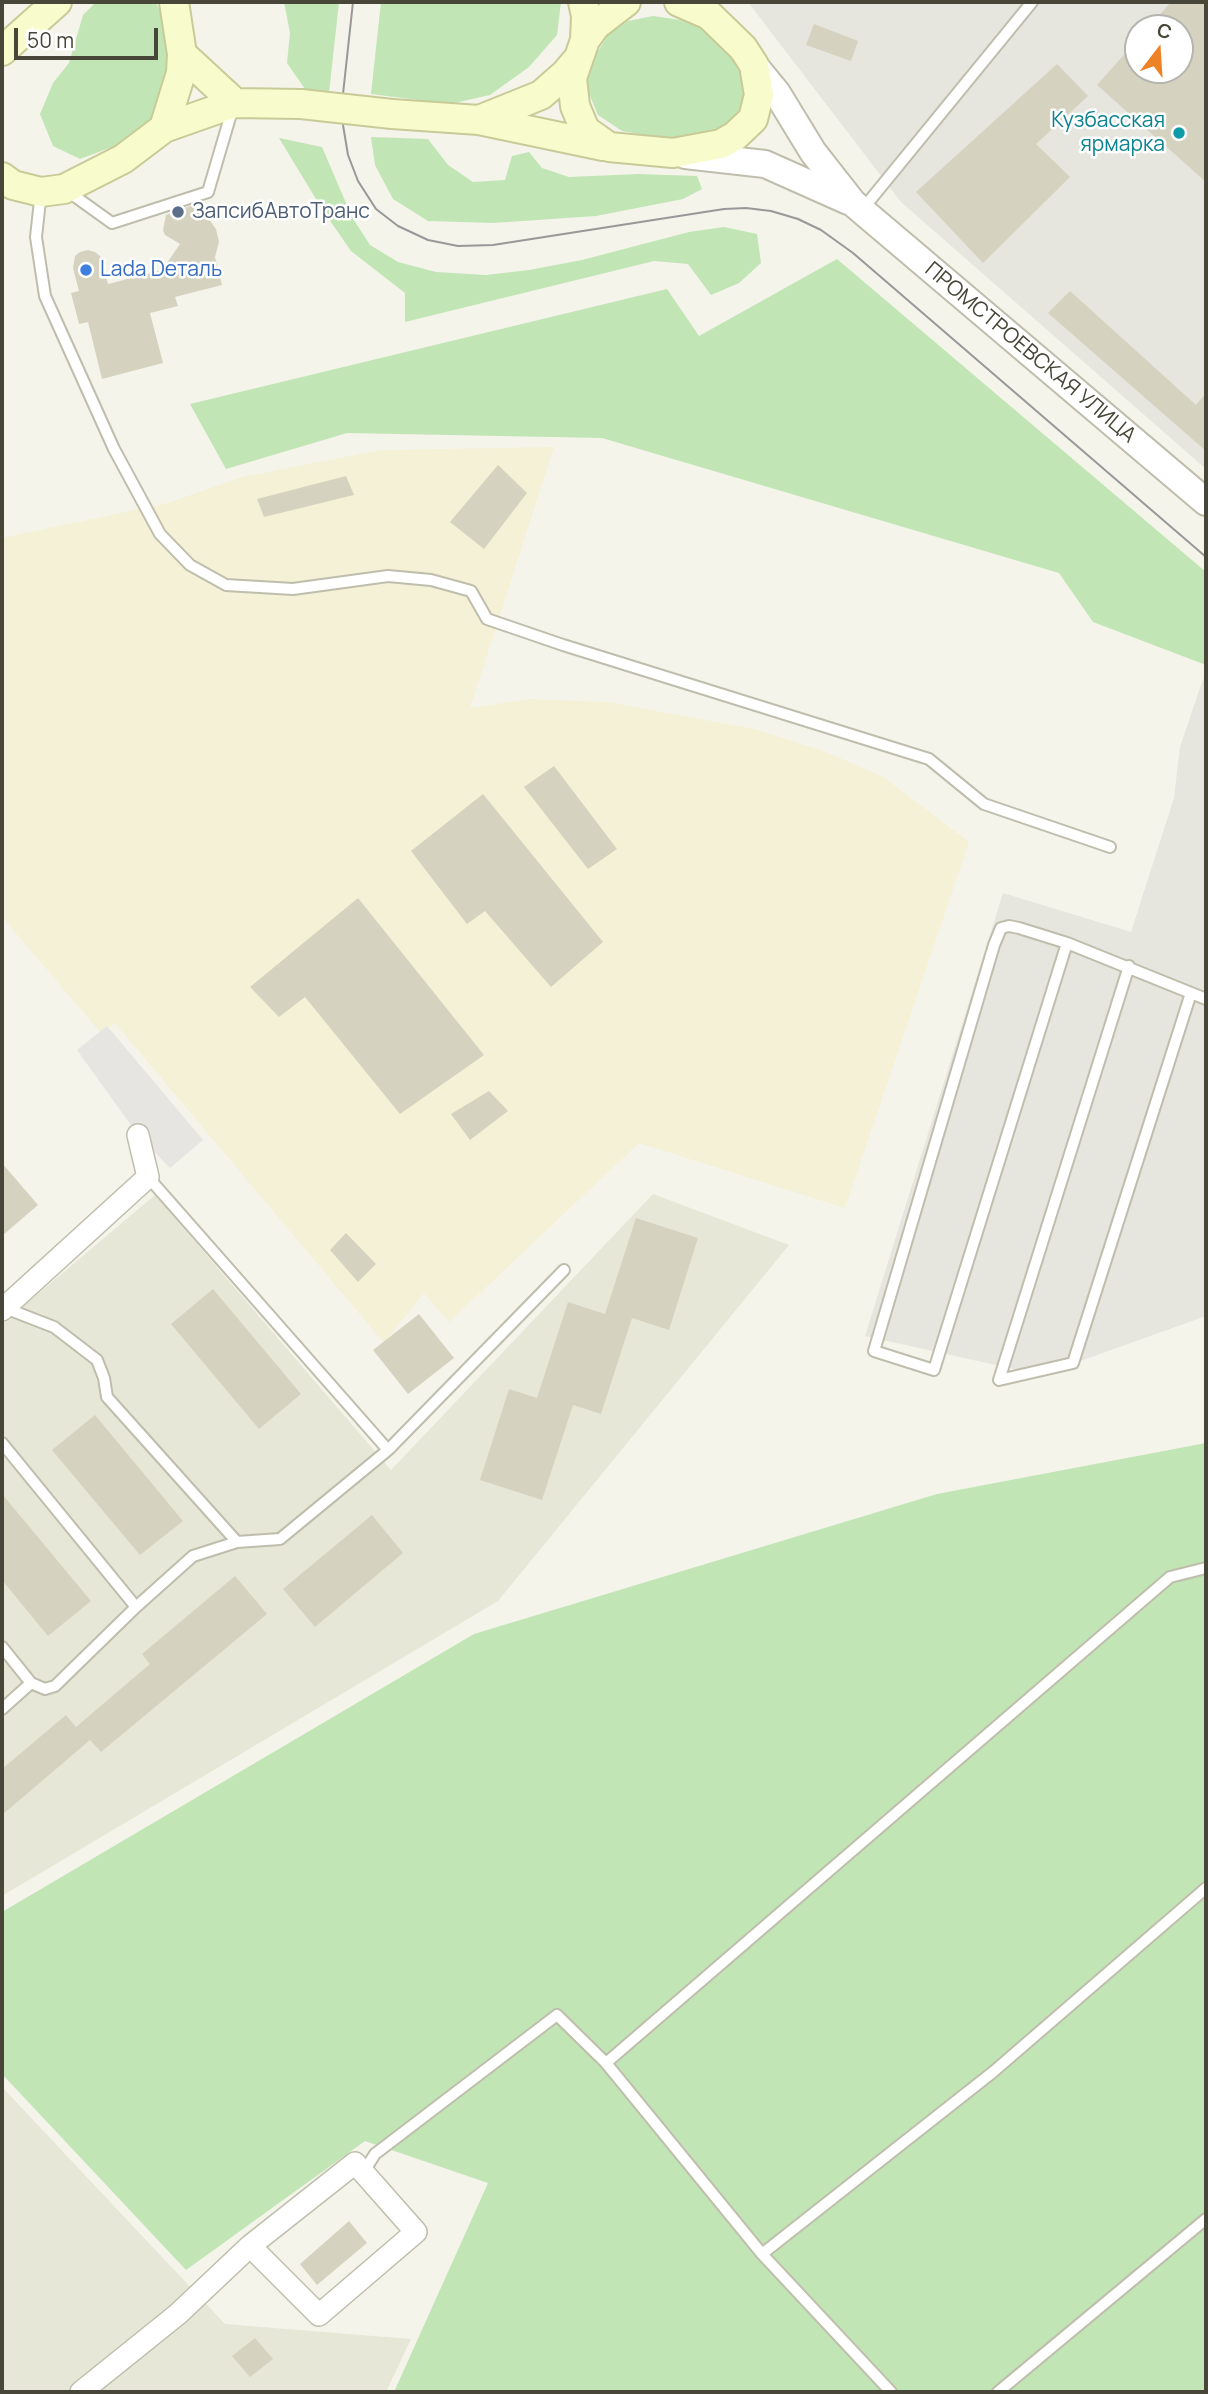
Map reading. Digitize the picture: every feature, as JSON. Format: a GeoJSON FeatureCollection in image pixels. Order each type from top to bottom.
{"type":"FeatureCollection","features":[{"type":"Feature","properties":{"kind":"main road"},"geometry":{"type":"LineString","coordinates":[[2,51],[57,2]]}},
{"type":"Feature","properties":{"kind":"main road"},"geometry":{"type":"LineString","coordinates":[[164,128],[181,72],[182,54],[174,2]]}},
{"type":"Feature","properties":{"kind":"main road"},"geometry":{"type":"LineString","coordinates":[[583,2],[586,16],[581,50],[572,78],[575,106],[585,130],[609,147]]}},
{"type":"Feature","properties":{"kind":"main road"},"geometry":{"type":"LineString","coordinates":[[479,120],[541,95],[565,75],[596,25],[625,2]]}},
{"type":"Feature","properties":{"kind":"main road"},"geometry":{"type":"LineString","coordinates":[[6,182],[52,190],[123,159],[164,128],[235,103],[301,104],[479,120],[609,147],[673,153],[721,144],[735,136],[753,119],[759,95],[754,65],[743,48],[709,15],[679,2]]}},
{"type":"Feature","properties":{"kind":"main road"},"geometry":{"type":"LineString","coordinates":[[182,54],[235,103]]}},
{"type":"Feature","properties":{"kind":"street"},"geometry":{"type":"LineString","coordinates":[[754,65],[777,93],[813,152],[858,207]]}},
{"type":"Feature","properties":{"kind":"street"},"geometry":{"type":"LineString","coordinates":[[673,153],[765,164],[858,207]]}},
{"type":"Feature","properties":{"kind":"street","name":"ПРОМСТРОЕВСКАЯ УЛИЦА"},"geometry":{"type":"LineString","coordinates":[[858,207],[1206,502]]}},
{"type":"Feature","properties":{"kind":"street"},"geometry":{"type":"LineString","coordinates":[[3,1309],[148,1177],[138,1135]]}},
{"type":"Feature","properties":{"kind":"street"},"geometry":{"type":"LineString","coordinates":[[81,2392],[178,2314],[250,2246],[355,2163],[416,2232],[319,2315],[250,2246]]}},
{"type":"Feature","properties":{"kind":"lane"},"geometry":{"type":"LineString","coordinates":[[858,207],[1032,2]]}},
{"type":"Feature","properties":{"kind":"lane"},"geometry":{"type":"LineString","coordinates":[[235,103],[208,192],[112,223],[52,190],[36,237],[45,296],[127,473],[160,534],[190,565],[226,585],[293,589],[388,576],[430,580],[471,591],[487,619],[929,760],[984,804],[1110,847]]}},
{"type":"Feature","properties":{"kind":"lane"},"geometry":{"type":"LineString","coordinates":[[1067,943],[934,1370],[874,1351],[1001,928],[1019,928],[1067,943],[1206,999]]}},
{"type":"Feature","properties":{"kind":"lane"},"geometry":{"type":"LineString","coordinates":[[1129,966],[999,1380],[1073,1363],[1191,993]]}},
{"type":"Feature","properties":{"kind":"lane"},"geometry":{"type":"LineString","coordinates":[[148,1177],[388,1450]]}},
{"type":"Feature","properties":{"kind":"lane"},"geometry":{"type":"LineString","coordinates":[[2,1647],[31,1683],[45,1689],[55,1686],[193,1556],[237,1542],[280,1539],[388,1450],[564,1270]]}},
{"type":"Feature","properties":{"kind":"lane"},"geometry":{"type":"LineString","coordinates":[[3,1309],[54,1327],[97,1360],[107,1397],[237,1542]]}},
{"type":"Feature","properties":{"kind":"lane"},"geometry":{"type":"LineString","coordinates":[[2,1443],[136,1607]]}},
{"type":"Feature","properties":{"kind":"lane"},"geometry":{"type":"LineString","coordinates":[[606,2063],[1170,1577],[1206,1568]]}},
{"type":"Feature","properties":{"kind":"lane"},"geometry":{"type":"LineString","coordinates":[[2,1709],[31,1683]]}},
{"type":"Feature","properties":{"kind":"lane"},"geometry":{"type":"LineString","coordinates":[[762,2254],[993,2072],[1206,1888]]}},
{"type":"Feature","properties":{"kind":"lane"},"geometry":{"type":"LineString","coordinates":[[363,2173],[375,2154],[558,2015],[606,2063],[762,2254],[891,2392]]}},
{"type":"Feature","properties":{"kind":"lane"},"geometry":{"type":"LineString","coordinates":[[998,2392],[1206,2219]]}},
{"type":"Feature","properties":{"kind":"shaded area"},"geometry":{"type":"Polygon","coordinates":[[[748,2],[1206,2],[1206,469],[901,202],[748,2]]]}},
{"type":"Feature","properties":{"kind":"shaded area"},"geometry":{"type":"Polygon","coordinates":[[[554,447],[470,708],[531,699],[608,702],[754,729],[818,749],[882,776],[969,842],[845,1208],[639,1143],[449,1322],[424,1293],[384,1343],[115,1023],[101,1033],[2,917],[2,538],[168,503],[242,477],[381,450],[554,447]]]}},
{"type":"Feature","properties":{"kind":"shaded area"},"geometry":{"type":"Polygon","coordinates":[[[1203,679],[1206,680],[1206,1316],[1041,1375],[865,1336],[1003,893],[1131,932],[1174,798],[1180,747],[1203,679]]]}},
{"type":"Feature","properties":{"kind":"shaded area"},"geometry":{"type":"Polygon","coordinates":[[[107,1026],[203,1140],[170,1168],[138,1135],[77,1050],[107,1026]]]}},
{"type":"Feature","properties":{"kind":"shaded area"},"geometry":{"type":"Polygon","coordinates":[[[653,1194],[789,1245],[498,1601],[2,1896],[2,1324],[155,1195],[391,1470],[653,1194]]]}},
{"type":"Feature","properties":{"kind":"shaded area"},"geometry":{"type":"Polygon","coordinates":[[[2,2087],[225,2324],[411,2339],[386,2392],[2,2392],[2,2087]]]}},
{"type":"Feature","properties":{"kind":"green space"},"geometry":{"type":"Polygon","coordinates":[[[96,2],[156,2],[167,27],[173,65],[157,115],[139,132],[112,147],[80,159],[53,146],[40,114],[53,83],[69,63],[83,15],[96,2]]]}},
{"type":"Feature","properties":{"kind":"green space"},"geometry":{"type":"Polygon","coordinates":[[[284,2],[339,2],[329,93],[305,89],[287,63],[290,33],[284,2]]]}},
{"type":"Feature","properties":{"kind":"green space"},"geometry":{"type":"Polygon","coordinates":[[[381,2],[561,2],[557,35],[529,67],[490,95],[450,104],[371,94],[381,2]]]}},
{"type":"Feature","properties":{"kind":"green space"},"geometry":{"type":"Polygon","coordinates":[[[653,16],[680,20],[704,28],[741,67],[745,101],[730,124],[675,141],[622,131],[598,115],[587,89],[590,64],[608,35],[628,21],[653,16]]]}},
{"type":"Feature","properties":{"kind":"green space"},"geometry":{"type":"Polygon","coordinates":[[[371,137],[428,139],[448,165],[473,182],[505,180],[512,156],[529,152],[542,168],[569,177],[638,174],[697,176],[702,189],[683,199],[596,216],[493,223],[428,221],[393,199],[375,165],[371,137]]]}},
{"type":"Feature","properties":{"kind":"green space"},"geometry":{"type":"Polygon","coordinates":[[[279,138],[322,147],[352,217],[370,245],[398,262],[436,272],[486,275],[529,270],[582,260],[689,232],[724,227],[757,234],[761,263],[739,283],[711,295],[688,264],[654,261],[405,322],[405,293],[351,251],[279,138]]]}},
{"type":"Feature","properties":{"kind":"green space"},"geometry":{"type":"Polygon","coordinates":[[[837,259],[1206,572],[1206,665],[1093,622],[1059,573],[602,438],[347,433],[226,469],[190,404],[667,289],[699,336],[837,259]]]}},
{"type":"Feature","properties":{"kind":"green space"},"geometry":{"type":"Polygon","coordinates":[[[1206,1443],[1206,2392],[394,2392],[488,2183],[365,2141],[186,2270],[2,2074],[2,1912],[474,1634],[937,1494],[1206,1443]]]}},
{"type":"Feature","properties":{"kind":"building","name":"Кузбасская ярмарка"},"geometry":{"type":"Polygon","coordinates":[[[1171,2],[1206,2],[1206,182],[1097,85],[1124,55],[1124,84],[1194,84],[1194,14],[1160,14],[1171,2]]]}},
{"type":"Feature","properties":{"kind":"building"},"geometry":{"type":"Polygon","coordinates":[[[814,24],[858,41],[851,61],[806,45],[814,24]]]}},
{"type":"Feature","properties":{"kind":"building"},"geometry":{"type":"Polygon","coordinates":[[[1057,64],[1088,96],[1036,144],[1070,177],[983,263],[916,192],[1057,64]]]}},
{"type":"Feature","properties":{"kind":"building"},"geometry":{"type":"Polygon","coordinates":[[[193,205],[204,212],[216,229],[219,242],[215,257],[222,285],[175,297],[178,306],[150,313],[163,363],[102,379],[88,322],[79,324],[71,293],[79,291],[73,268],[75,256],[88,250],[100,256],[108,284],[162,270],[180,244],[165,235],[163,230],[166,215],[193,205]]]}},
{"type":"Feature","properties":{"kind":"building"},"geometry":{"type":"Polygon","coordinates":[[[1070,291],[1196,405],[1206,393],[1206,451],[1048,313],[1070,291]]]}},
{"type":"Feature","properties":{"kind":"building"},"geometry":{"type":"Polygon","coordinates":[[[498,465],[527,493],[484,549],[450,522],[498,465]]]}},
{"type":"Feature","properties":{"kind":"building"},"geometry":{"type":"Polygon","coordinates":[[[346,476],[354,495],[264,517],[257,499],[346,476]]]}},
{"type":"Feature","properties":{"kind":"building"},"geometry":{"type":"Polygon","coordinates":[[[554,766],[617,849],[588,869],[524,787],[554,766]]]}},
{"type":"Feature","properties":{"kind":"building"},"geometry":{"type":"Polygon","coordinates":[[[483,794],[603,942],[551,987],[485,911],[467,924],[411,851],[483,794]]]}},
{"type":"Feature","properties":{"kind":"building"},"geometry":{"type":"Polygon","coordinates":[[[358,898],[484,1055],[400,1114],[305,997],[279,1017],[250,987],[358,898]]]}},
{"type":"Feature","properties":{"kind":"building"},"geometry":{"type":"Polygon","coordinates":[[[489,1091],[508,1111],[470,1140],[451,1114],[489,1091]]]}},
{"type":"Feature","properties":{"kind":"building"},"geometry":{"type":"Polygon","coordinates":[[[2,1163],[38,1205],[2,1236],[2,1163]]]}},
{"type":"Feature","properties":{"kind":"building"},"geometry":{"type":"Polygon","coordinates":[[[636,1218],[698,1238],[669,1330],[632,1318],[601,1414],[573,1405],[542,1500],[480,1480],[509,1389],[537,1398],[568,1302],[605,1314],[636,1218]]]}},
{"type":"Feature","properties":{"kind":"building"},"geometry":{"type":"Polygon","coordinates":[[[346,1233],[376,1264],[358,1282],[330,1250],[346,1233]]]}},
{"type":"Feature","properties":{"kind":"building"},"geometry":{"type":"Polygon","coordinates":[[[213,1289],[301,1394],[259,1429],[171,1324],[213,1289]]]}},
{"type":"Feature","properties":{"kind":"building"},"geometry":{"type":"Polygon","coordinates":[[[419,1314],[454,1358],[408,1394],[373,1350],[419,1314]]]}},
{"type":"Feature","properties":{"kind":"building"},"geometry":{"type":"Polygon","coordinates":[[[95,1415],[183,1521],[140,1555],[52,1450],[95,1415]]]}},
{"type":"Feature","properties":{"kind":"building"},"geometry":{"type":"Polygon","coordinates":[[[2,1494],[91,1601],[48,1636],[2,1580],[2,1494]]]}},
{"type":"Feature","properties":{"kind":"building"},"geometry":{"type":"Polygon","coordinates":[[[372,1515],[403,1553],[315,1627],[283,1589],[372,1515]]]}},
{"type":"Feature","properties":{"kind":"building"},"geometry":{"type":"Polygon","coordinates":[[[235,1576],[267,1614],[101,1752],[90,1740],[2,1815],[2,1769],[66,1715],[76,1727],[150,1664],[142,1654],[235,1576]]]}},
{"type":"Feature","properties":{"kind":"building"},"geometry":{"type":"Polygon","coordinates":[[[349,2221],[367,2243],[317,2285],[300,2264],[349,2221]]]}},
{"type":"Feature","properties":{"kind":"building"},"geometry":{"type":"Polygon","coordinates":[[[255,2338],[273,2359],[250,2377],[232,2356],[255,2338]]]}},
{"type":"Feature","properties":{"kind":"tram line"},"geometry":{"type":"LineString","coordinates":[[353,2],[343,94],[343,125],[348,155],[358,181],[376,209],[398,226],[428,240],[458,246],[493,245],[724,209],[771,211],[798,219],[821,230],[853,253],[1206,557]]}},
{"type":"Feature","properties":{"kind":"place","name":"Кузбасская ярмарка"},"geometry":{"type":"Point","coordinates":[1179,133]}},
{"type":"Feature","properties":{"kind":"place","name":"ЗапсибАвтоТранс"},"geometry":{"type":"Point","coordinates":[178,212]}},
{"type":"Feature","properties":{"kind":"place","name":"Lada Dеталь"},"geometry":{"type":"Point","coordinates":[86,270]}}]}
